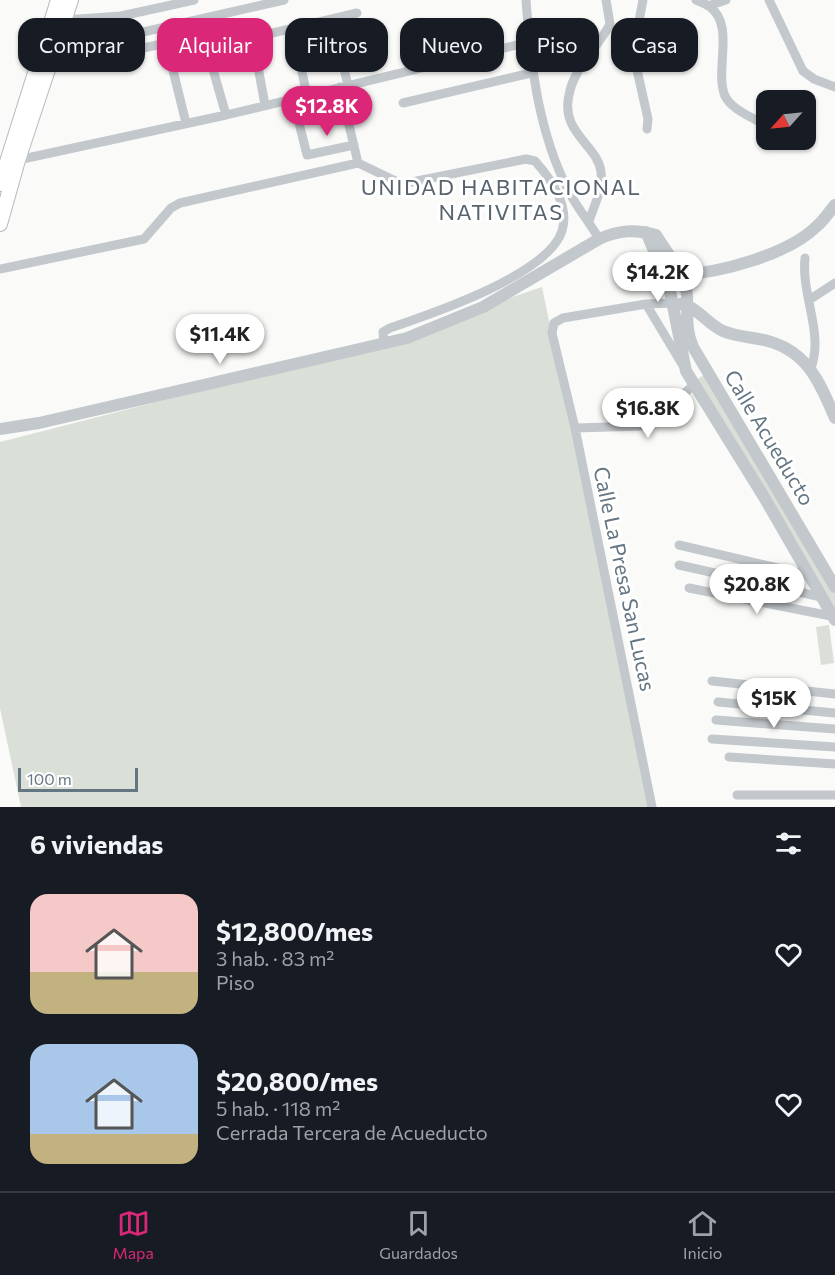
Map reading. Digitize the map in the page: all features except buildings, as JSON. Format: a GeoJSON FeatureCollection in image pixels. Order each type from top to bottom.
{"type":"FeatureCollection","features":[{"type":"Feature","properties":{"kind":"main road"},"geometry":{"type":"LineString","coordinates":[[0,184],[58,0]]}},
{"type":"Feature","properties":{"kind":"main road"},"geometry":{"type":"LineString","coordinates":[[65,18],[71,0]]}},
{"type":"Feature","properties":{"kind":"main road"},"geometry":{"type":"LineString","coordinates":[[0,224],[18,160],[48,72]]}},
{"type":"Feature","properties":{"kind":"street"},"geometry":{"type":"LineString","coordinates":[[93,18],[122,16],[194,0]]}},
{"type":"Feature","properties":{"kind":"street"},"geometry":{"type":"LineString","coordinates":[[145,32],[284,0]]}},
{"type":"Feature","properties":{"kind":"street"},"geometry":{"type":"LineString","coordinates":[[526,0],[527,18]]}},
{"type":"Feature","properties":{"kind":"street"},"geometry":{"type":"LineString","coordinates":[[589,221],[600,188],[600,166],[573,130],[568,97],[575,75],[610,24],[606,0]]}},
{"type":"Feature","properties":{"kind":"street"},"geometry":{"type":"LineString","coordinates":[[643,0],[633,52],[648,119],[646,129]]}},
{"type":"Feature","properties":{"kind":"street"},"geometry":{"type":"LineString","coordinates":[[696,0],[708,6],[718,20],[723,37],[723,86],[726,97],[734,107],[756,120]]}},
{"type":"Feature","properties":{"kind":"street"},"geometry":{"type":"LineString","coordinates":[[708,6],[726,0]]}},
{"type":"Feature","properties":{"kind":"street"},"geometry":{"type":"LineString","coordinates":[[769,0],[803,71],[814,79],[835,87]]}},
{"type":"Feature","properties":{"kind":"street"},"geometry":{"type":"LineString","coordinates":[[273,33],[357,13]]}},
{"type":"Feature","properties":{"kind":"street"},"geometry":{"type":"LineString","coordinates":[[18,160],[226,115],[516,45]]}},
{"type":"Feature","properties":{"kind":"street"},"geometry":{"type":"LineString","coordinates":[[173,72],[186,123]]}},
{"type":"Feature","properties":{"kind":"street"},"geometry":{"type":"LineString","coordinates":[[214,72],[226,115]]}},
{"type":"Feature","properties":{"kind":"street"},"geometry":{"type":"LineString","coordinates":[[259,72],[265,105]]}},
{"type":"Feature","properties":{"kind":"street"},"geometry":{"type":"LineString","coordinates":[[302,72],[307,95]]}},
{"type":"Feature","properties":{"kind":"street"},"geometry":{"type":"LineString","coordinates":[[341,72],[358,163]]}},
{"type":"Feature","properties":{"kind":"street"},"geometry":{"type":"LineString","coordinates":[[0,429],[39,423],[407,338],[483,307],[599,239],[589,221],[578,208],[557,165],[540,116],[531,73],[404,103]]}},
{"type":"Feature","properties":{"kind":"street"},"geometry":{"type":"LineString","coordinates":[[293,99],[306,155],[354,144]]}},
{"type":"Feature","properties":{"kind":"street"},"geometry":{"type":"LineString","coordinates":[[0,269],[144,239],[171,208],[180,203],[358,163],[402,183],[531,159],[553,185],[563,206],[562,232],[552,248],[530,266],[467,299],[390,328],[383,332],[384,343]]}},
{"type":"Feature","properties":{"kind":"street"},"geometry":{"type":"LineString","coordinates":[[679,275],[736,267],[794,242],[816,228],[835,205]]}},
{"type":"Feature","properties":{"kind":"street","name":"Calle Acueducto"},"geometry":{"type":"LineString","coordinates":[[599,239],[615,232],[646,232],[666,264],[690,378]]}},
{"type":"Feature","properties":{"kind":"street"},"geometry":{"type":"LineString","coordinates":[[805,258],[803,272],[816,354],[811,368]]}},
{"type":"Feature","properties":{"kind":"street"},"geometry":{"type":"LineString","coordinates":[[666,264],[679,275],[687,299],[714,327],[782,345],[794,352],[811,368],[835,418]]}},
{"type":"Feature","properties":{"kind":"street"},"geometry":{"type":"LineString","coordinates":[[687,299],[698,274]]}},
{"type":"Feature","properties":{"kind":"street"},"geometry":{"type":"LineString","coordinates":[[808,300],[835,283]]}},
{"type":"Feature","properties":{"kind":"street"},"geometry":{"type":"LineString","coordinates":[[646,304],[673,303],[687,299]]}},
{"type":"Feature","properties":{"kind":"street","name":"Calle Acueducto"},"geometry":{"type":"LineString","coordinates":[[687,299],[688,337],[703,367],[835,586]]}},
{"type":"Feature","properties":{"kind":"street","name":"Calle Acueducto"},"geometry":{"type":"LineString","coordinates":[[646,304],[765,497],[833,618]]}},
{"type":"Feature","properties":{"kind":"street","name":"Calle La Presa San Lucas"},"geometry":{"type":"LineString","coordinates":[[646,304],[563,318],[554,324],[552,333],[575,428],[652,807]]}},
{"type":"Feature","properties":{"kind":"street"},"geometry":{"type":"LineString","coordinates":[[575,428],[643,426],[656,422],[690,378],[703,367]]}},
{"type":"Feature","properties":{"kind":"street"},"geometry":{"type":"LineString","coordinates":[[679,545],[808,574]]}},
{"type":"Feature","properties":{"kind":"street"},"geometry":{"type":"LineString","coordinates":[[679,565],[821,597]]}},
{"type":"Feature","properties":{"kind":"street"},"geometry":{"type":"LineString","coordinates":[[689,588],[833,618]]}},
{"type":"Feature","properties":{"kind":"street"},"geometry":{"type":"LineString","coordinates":[[712,681],[835,694]]}},
{"type":"Feature","properties":{"kind":"street"},"geometry":{"type":"LineString","coordinates":[[718,702],[835,713]]}},
{"type":"Feature","properties":{"kind":"street"},"geometry":{"type":"LineString","coordinates":[[716,720],[835,729]]}},
{"type":"Feature","properties":{"kind":"street"},"geometry":{"type":"LineString","coordinates":[[712,738],[835,747]]}},
{"type":"Feature","properties":{"kind":"street"},"geometry":{"type":"LineString","coordinates":[[729,757],[835,764]]}},
{"type":"Feature","properties":{"kind":"street"},"geometry":{"type":"LineString","coordinates":[[736,795],[835,795]]}},
{"type":"Feature","properties":{"kind":"shaded area"},"geometry":{"type":"Polygon","coordinates":[[[542,287],[650,807],[21,807],[0,708],[0,442],[407,338],[483,307],[542,287]]]}},
{"type":"Feature","properties":{"kind":"shaded area"},"geometry":{"type":"Polygon","coordinates":[[[705,374],[835,592],[835,613],[695,381],[705,374]]]}},
{"type":"Feature","properties":{"kind":"shaded area"},"geometry":{"type":"Polygon","coordinates":[[[829,625],[834,663],[821,665],[816,627],[829,625]]]}},
{"type":"Feature","properties":{"kind":"district","name":"UNIDAD HABITACIONAL NATIVITAS"},"geometry":{"type":"Point","coordinates":[501,200]}}]}
